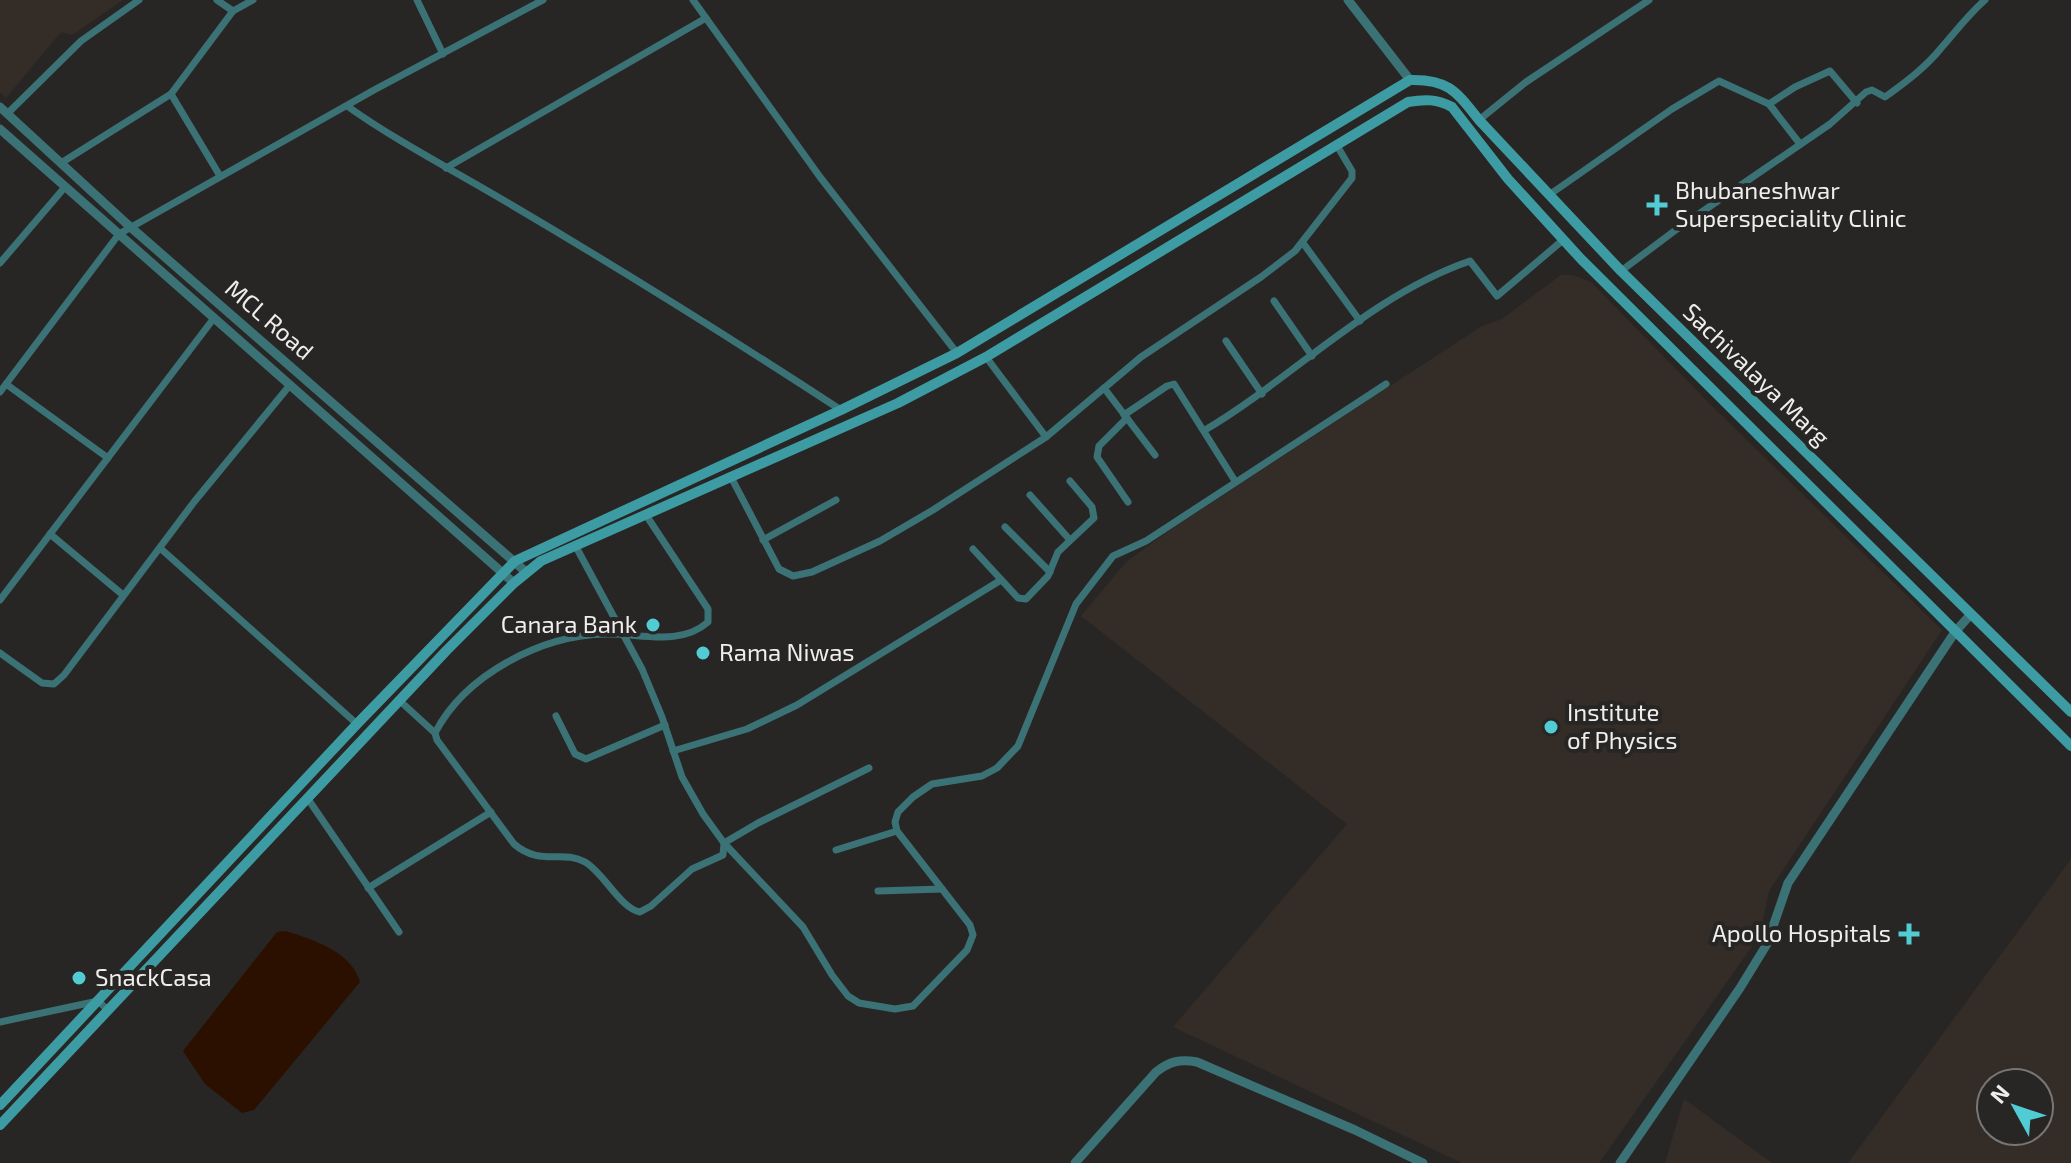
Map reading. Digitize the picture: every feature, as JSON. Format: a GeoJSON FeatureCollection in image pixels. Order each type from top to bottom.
{"type":"FeatureCollection","features":[{"type":"Feature","properties":{"kind":"main road","name":"Sachivalaya Marg"},"geometry":{"type":"LineString","coordinates":[[1410,80],[1437,82],[1458,94],[1602,252],[2071,712]]}},
{"type":"Feature","properties":{"kind":"main road"},"geometry":{"type":"LineString","coordinates":[[0,1125],[102,1005],[357,724],[515,561],[957,353],[1410,80]]}},
{"type":"Feature","properties":{"kind":"main road"},"geometry":{"type":"LineString","coordinates":[[0,1105],[308,799],[514,583],[541,561],[894,405],[986,357],[1336,144],[1408,102],[1424,99],[1452,107],[1508,179],[1587,266],[2071,746]]}},
{"type":"Feature","properties":{"kind":"main road"},"geometry":{"type":"LineString","coordinates":[[1587,266],[1602,252]]}},
{"type":"Feature","properties":{"kind":"main road"},"geometry":{"type":"LineString","coordinates":[[886,388],[894,405]]}},
{"type":"Feature","properties":{"kind":"street"},"geometry":{"type":"LineString","coordinates":[[4,110],[81,41],[139,0]]}},
{"type":"Feature","properties":{"kind":"street"},"geometry":{"type":"LineString","coordinates":[[217,0],[233,11]]}},
{"type":"Feature","properties":{"kind":"street"},"geometry":{"type":"LineString","coordinates":[[61,163],[171,94],[233,11],[253,0]]}},
{"type":"Feature","properties":{"kind":"street"},"geometry":{"type":"LineString","coordinates":[[417,0],[443,54]]}},
{"type":"Feature","properties":{"kind":"street"},"geometry":{"type":"LineString","coordinates":[[0,392],[119,234],[543,0]]}},
{"type":"Feature","properties":{"kind":"street"},"geometry":{"type":"LineString","coordinates":[[693,0],[820,177],[957,353]]}},
{"type":"Feature","properties":{"kind":"street"},"geometry":{"type":"LineString","coordinates":[[1348,0],[1410,80]]}},
{"type":"Feature","properties":{"kind":"street"},"geometry":{"type":"LineString","coordinates":[[1479,120],[1526,82],[1649,0]]}},
{"type":"Feature","properties":{"kind":"street"},"geometry":{"type":"LineString","coordinates":[[1621,271],[1872,90],[1885,97],[1912,78],[1985,0]]}},
{"type":"Feature","properties":{"kind":"street"},"geometry":{"type":"LineString","coordinates":[[446,168],[706,18]]}},
{"type":"Feature","properties":{"kind":"street"},"geometry":{"type":"LineString","coordinates":[[1769,104],[1795,87],[1830,71],[1857,103]]}},
{"type":"Feature","properties":{"kind":"street"},"geometry":{"type":"LineString","coordinates":[[1549,195],[1672,109],[1719,81],[1769,104],[1800,144]]}},
{"type":"Feature","properties":{"kind":"street"},"geometry":{"type":"LineString","coordinates":[[171,94],[220,176]]}},
{"type":"Feature","properties":{"kind":"street"},"geometry":{"type":"LineString","coordinates":[[347,106],[383,132],[744,347],[841,410]]}},
{"type":"Feature","properties":{"kind":"street","name":"MCL Road"},"geometry":{"type":"LineString","coordinates":[[4,110],[131,227],[526,572]]}},
{"type":"Feature","properties":{"kind":"street","name":"MCL Road"},"geometry":{"type":"LineString","coordinates":[[0,129],[514,583]]}},
{"type":"Feature","properties":{"kind":"street"},"geometry":{"type":"LineString","coordinates":[[731,477],[779,569],[785,574],[793,576],[812,572],[880,541],[1046,437],[1141,357],[1261,277],[1303,243],[1352,178],[1352,171],[1336,144]]}},
{"type":"Feature","properties":{"kind":"street"},"geometry":{"type":"LineString","coordinates":[[0,263],[65,187]]}},
{"type":"Feature","properties":{"kind":"street"},"geometry":{"type":"LineString","coordinates":[[1205,430],[1262,394],[1360,321],[1421,283],[1470,261],[1497,296],[1563,240]]}},
{"type":"Feature","properties":{"kind":"street"},"geometry":{"type":"LineString","coordinates":[[1303,243],[1360,321]]}},
{"type":"Feature","properties":{"kind":"street"},"geometry":{"type":"LineString","coordinates":[[1274,301],[1312,356]]}},
{"type":"Feature","properties":{"kind":"street"},"geometry":{"type":"LineString","coordinates":[[0,600],[214,318]]}},
{"type":"Feature","properties":{"kind":"street"},"geometry":{"type":"LineString","coordinates":[[1226,341],[1262,394]]}},
{"type":"Feature","properties":{"kind":"street"},"geometry":{"type":"LineString","coordinates":[[986,357],[1046,437]]}},
{"type":"Feature","properties":{"kind":"street"},"geometry":{"type":"LineString","coordinates":[[6,384],[108,458]]}},
{"type":"Feature","properties":{"kind":"street"},"geometry":{"type":"LineString","coordinates":[[1128,502],[1097,457],[1099,446],[1125,416],[1174,384],[1235,481]]}},
{"type":"Feature","properties":{"kind":"street"},"geometry":{"type":"LineString","coordinates":[[575,545],[642,669],[682,777],[724,843],[782,901],[803,927],[848,996],[859,1003],[895,1009],[913,1006],[967,950],[973,935],[970,925],[897,831],[895,822],[898,812],[932,784],[982,776],[997,768],[1018,746],[1076,604],[1113,556],[1146,541],[1386,384]]}},
{"type":"Feature","properties":{"kind":"street"},"geometry":{"type":"LineString","coordinates":[[0,653],[42,683],[54,684],[64,675],[242,442],[290,385]]}},
{"type":"Feature","properties":{"kind":"street"},"geometry":{"type":"LineString","coordinates":[[1104,388],[1155,455]]}},
{"type":"Feature","properties":{"kind":"street"},"geometry":{"type":"LineString","coordinates":[[973,549],[1018,598],[1026,599],[1050,572],[1058,552],[1092,521],[1095,513],[1070,481]]}},
{"type":"Feature","properties":{"kind":"street"},"geometry":{"type":"LineString","coordinates":[[1030,495],[1070,540]]}},
{"type":"Feature","properties":{"kind":"street"},"geometry":{"type":"LineString","coordinates":[[763,540],[836,500]]}},
{"type":"Feature","properties":{"kind":"street"},"geometry":{"type":"LineString","coordinates":[[435,733],[445,715],[470,689],[520,656],[585,635],[683,636],[704,626],[709,616],[708,609],[646,515]]}},
{"type":"Feature","properties":{"kind":"street"},"geometry":{"type":"LineString","coordinates":[[1005,527],[1050,572]]}},
{"type":"Feature","properties":{"kind":"street"},"geometry":{"type":"LineString","coordinates":[[50,534],[123,595]]}},
{"type":"Feature","properties":{"kind":"street"},"geometry":{"type":"LineString","coordinates":[[160,548],[357,724]]}},
{"type":"Feature","properties":{"kind":"street"},"geometry":{"type":"LineString","coordinates":[[673,751],[747,729],[797,705],[1001,580]]}},
{"type":"Feature","properties":{"kind":"street"},"geometry":{"type":"LineString","coordinates":[[1620,1163],[1767,944],[1788,883],[1955,632],[1971,614]]}},
{"type":"Feature","properties":{"kind":"street"},"geometry":{"type":"LineString","coordinates":[[400,701],[435,733],[437,740],[514,844],[525,853],[541,858],[571,858],[585,862],[634,911],[640,912],[692,869],[723,855],[724,843]]}},
{"type":"Feature","properties":{"kind":"street"},"geometry":{"type":"LineString","coordinates":[[556,716],[575,754],[586,759],[665,725]]}},
{"type":"Feature","properties":{"kind":"street"},"geometry":{"type":"LineString","coordinates":[[724,843],[869,768]]}},
{"type":"Feature","properties":{"kind":"street"},"geometry":{"type":"LineString","coordinates":[[308,799],[399,932]]}},
{"type":"Feature","properties":{"kind":"street"},"geometry":{"type":"LineString","coordinates":[[368,888],[491,812]]}},
{"type":"Feature","properties":{"kind":"street"},"geometry":{"type":"LineString","coordinates":[[836,850],[897,831]]}},
{"type":"Feature","properties":{"kind":"street"},"geometry":{"type":"LineString","coordinates":[[878,891],[942,889]]}},
{"type":"Feature","properties":{"kind":"street"},"geometry":{"type":"LineString","coordinates":[[0,1022],[102,1005]]}},
{"type":"Feature","properties":{"kind":"street"},"geometry":{"type":"LineString","coordinates":[[1075,1163],[1156,1072],[1167,1063],[1183,1059],[1197,1062],[1355,1130],[1423,1163]]}},
{"type":"Feature","properties":{"kind":"shaded area"},"geometry":{"type":"Polygon","coordinates":[[[0,0],[123,0],[72,35],[61,32],[6,98],[0,92],[0,0]]]}},
{"type":"Feature","properties":{"kind":"shaded area","name":"Institute of Physics"},"geometry":{"type":"Polygon","coordinates":[[[1561,275],[1573,275],[1591,282],[1709,403],[1942,630],[1769,891],[1760,935],[1599,1163],[1462,1163],[1173,1027],[1347,824],[1081,616],[1126,562],[1173,528],[1482,326],[1502,319],[1561,275]]]}},
{"type":"Feature","properties":{"kind":"shaded area"},"geometry":{"type":"Polygon","coordinates":[[[2071,859],[2071,1163],[1848,1163],[2071,859]]]}},
{"type":"Feature","properties":{"kind":"shaded area"},"geometry":{"type":"Polygon","coordinates":[[[286,931],[320,943],[340,955],[356,972],[360,982],[254,1110],[242,1113],[205,1084],[183,1051],[277,932],[286,931]]]}},
{"type":"Feature","properties":{"kind":"shaded area"},"geometry":{"type":"Polygon","coordinates":[[[1684,1099],[1772,1163],[1665,1163],[1684,1099]]]}},
{"type":"Feature","properties":{"kind":"place","name":"Bhubaneshwar Superspeciality Clinic"},"geometry":{"type":"Point","coordinates":[1657,205]}},
{"type":"Feature","properties":{"kind":"place","name":"Canara Bank"},"geometry":{"type":"Point","coordinates":[653,625]}},
{"type":"Feature","properties":{"kind":"place","name":"Rama Niwas"},"geometry":{"type":"Point","coordinates":[703,653]}},
{"type":"Feature","properties":{"kind":"place","name":"Institute of Physics"},"geometry":{"type":"Point","coordinates":[1551,727]}},
{"type":"Feature","properties":{"kind":"place","name":"Apollo Hospitals"},"geometry":{"type":"Point","coordinates":[1909,934]}},
{"type":"Feature","properties":{"kind":"place","name":"SnackCasa"},"geometry":{"type":"Point","coordinates":[79,978]}}]}
